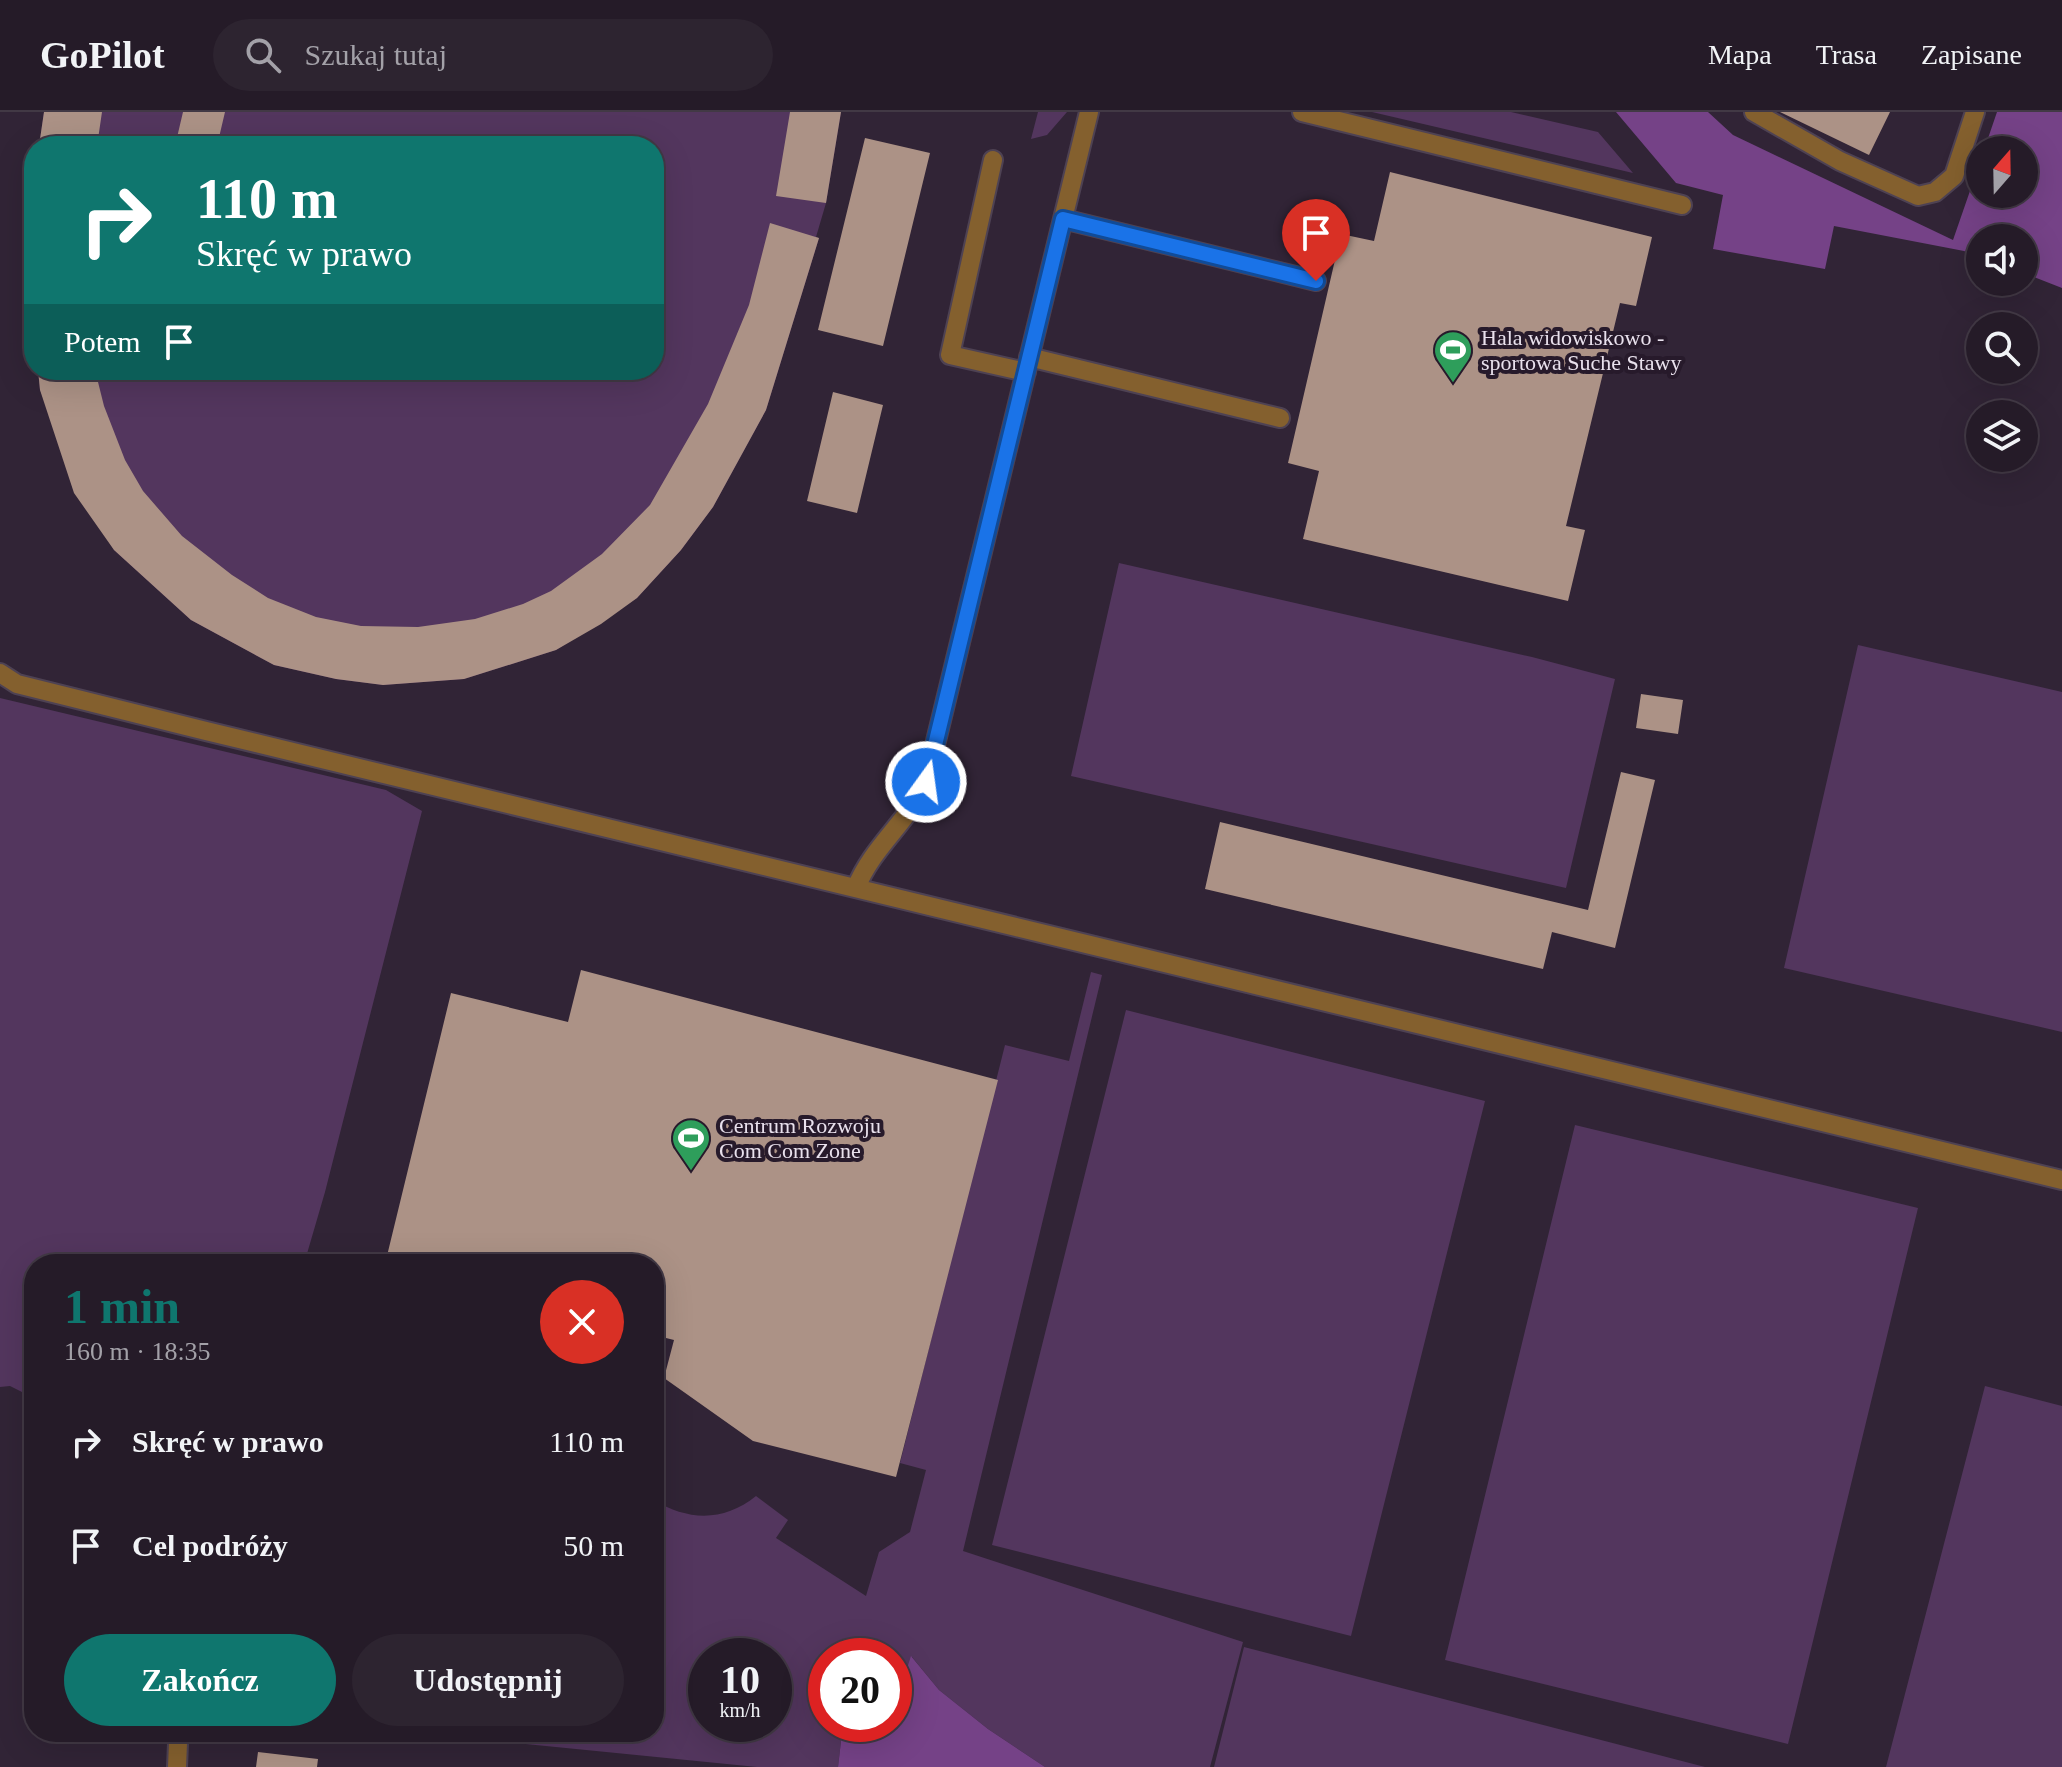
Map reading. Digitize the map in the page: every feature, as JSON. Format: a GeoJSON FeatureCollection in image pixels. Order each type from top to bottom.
{"type":"FeatureCollection","features":[{"type":"Feature","properties":{"kind":"lane"},"geometry":{"type":"LineString","coordinates":[[856,888],[868,861],[914,806],[926,782],[1089,112]]}},
{"type":"Feature","properties":{"kind":"lane"},"geometry":{"type":"LineString","coordinates":[[1302,112],[1682,205]]}},
{"type":"Feature","properties":{"kind":"lane"},"geometry":{"type":"LineString","coordinates":[[1754,112],[1840,161],[1918,196],[1935,192],[1954,176],[1975,112]]}},
{"type":"Feature","properties":{"kind":"lane"},"geometry":{"type":"LineString","coordinates":[[993,160],[950,355],[1028,364],[1280,418]]}},
{"type":"Feature","properties":{"kind":"lane"},"geometry":{"type":"LineString","coordinates":[[1063,219],[1316,281]]}},
{"type":"Feature","properties":{"kind":"lane"},"geometry":{"type":"LineString","coordinates":[[0,673],[17,684],[133,713],[2062,1180]]}},
{"type":"Feature","properties":{"kind":"lane"},"geometry":{"type":"LineString","coordinates":[[177,1767],[178,1743]]}},
{"type":"Feature","properties":{"kind":"shaded area"},"geometry":{"type":"Polygon","coordinates":[[[44,112],[841,112],[826,203],[816,237],[819,238],[766,410],[713,507],[681,550],[637,598],[556,650],[464,679],[383,685],[336,679],[274,665],[191,620],[114,550],[40,390],[39,380],[664,380],[664,136],[40,136],[44,112]]]}},
{"type":"Feature","properties":{"kind":"shaded area"},"geometry":{"type":"Polygon","coordinates":[[[1038,112],[1067,112],[1047,135],[1031,139],[1038,112]]]}},
{"type":"Feature","properties":{"kind":"shaded area"},"geometry":{"type":"Polygon","coordinates":[[[1372,112],[1511,112],[1598,132],[1633,173],[1372,112]]]}},
{"type":"Feature","properties":{"kind":"shaded area"},"geometry":{"type":"Polygon","coordinates":[[[1616,112],[1708,112],[1733,135],[1953,240],[1966,202],[1966,208],[2038,208],[2038,136],[1989,136],[1997,112],[2062,112],[2062,288],[2038,279],[2038,224],[1966,224],[1966,252],[1834,226],[1825,269],[1713,249],[1723,195],[1676,183],[1616,112]]]}},
{"type":"Feature","properties":{"kind":"shaded area"},"geometry":{"type":"Polygon","coordinates":[[[1119,563],[1532,657],[1615,679],[1566,888],[1071,776],[1119,563]]]}},
{"type":"Feature","properties":{"kind":"shaded area"},"geometry":{"type":"Polygon","coordinates":[[[1858,645],[2062,692],[2062,1032],[1784,968],[1858,645]]]}},
{"type":"Feature","properties":{"kind":"shaded area"},"geometry":{"type":"Polygon","coordinates":[[[0,698],[386,790],[422,811],[307,1254],[24,1254],[24,1393],[10,1386],[0,1387],[0,698]]]}},
{"type":"Feature","properties":{"kind":"shaded area"},"geometry":{"type":"Polygon","coordinates":[[[1091,972],[1102,975],[963,1551],[1243,1642],[1210,1767],[1045,1767],[988,1729],[939,1690],[912,1657],[912,1638],[808,1638],[808,1742],[841,1742],[838,1767],[757,1767],[506,1742],[664,1742],[664,1505],[680,1512],[706,1516],[731,1511],[756,1496],[788,1520],[776,1538],[866,1596],[879,1552],[910,1532],[926,1470],[900,1463],[1005,1045],[1069,1061],[1091,972]]]}},
{"type":"Feature","properties":{"kind":"shaded area"},"geometry":{"type":"Polygon","coordinates":[[[1126,1010],[1485,1101],[1351,1636],[992,1545],[1126,1010]]]}},
{"type":"Feature","properties":{"kind":"shaded area"},"geometry":{"type":"Polygon","coordinates":[[[1575,1125],[1918,1208],[1788,1744],[1445,1660],[1575,1125]]]}},
{"type":"Feature","properties":{"kind":"shaded area"},"geometry":{"type":"Polygon","coordinates":[[[1985,1386],[2062,1406],[2062,1767],[1886,1767],[1985,1386]]]}},
{"type":"Feature","properties":{"kind":"shaded area"},"geometry":{"type":"Polygon","coordinates":[[[1244,1647],[1705,1767],[1214,1767],[1244,1647]]]}},
{"type":"Feature","properties":{"kind":"shaded area"},"geometry":{"type":"Polygon","coordinates":[[[912,1657],[939,1690],[988,1729],[1045,1767],[838,1767],[841,1742],[912,1742],[912,1657]]]}},
{"type":"Feature","properties":{"kind":"building"},"geometry":{"type":"Polygon","coordinates":[[[44,112],[102,112],[98,136],[40,136],[44,112]]]}},
{"type":"Feature","properties":{"kind":"building"},"geometry":{"type":"Polygon","coordinates":[[[183,112],[225,112],[219,136],[177,136],[183,112]]]}},
{"type":"Feature","properties":{"kind":"building"},"geometry":{"type":"Polygon","coordinates":[[[790,112],[841,112],[826,203],[776,196],[790,112]]]}},
{"type":"Feature","properties":{"kind":"building"},"geometry":{"type":"Polygon","coordinates":[[[1780,112],[1890,112],[1869,155],[1780,112]]]}},
{"type":"Feature","properties":{"kind":"building"},"geometry":{"type":"Polygon","coordinates":[[[865,138],[930,153],[883,346],[818,330],[865,138]]]}},
{"type":"Feature","properties":{"kind":"building","name":"Hala widowiskowo - sportowa Suche Stawy"},"geometry":{"type":"Polygon","coordinates":[[[1390,172],[1652,237],[1636,306],[1620,303],[1566,526],[1585,530],[1568,601],[1303,539],[1319,471],[1288,463],[1341,234],[1374,241],[1390,172]]]}},
{"type":"Feature","properties":{"kind":"building"},"geometry":{"type":"Polygon","coordinates":[[[770,223],[819,238],[766,410],[713,507],[681,550],[637,598],[601,624],[556,650],[464,679],[383,685],[336,679],[274,665],[191,620],[114,550],[74,493],[40,390],[39,380],[98,380],[125,460],[143,491],[182,536],[268,598],[316,617],[361,626],[418,627],[475,619],[523,604],[551,591],[602,554],[650,505],[708,404],[749,305],[770,223]]]}},
{"type":"Feature","properties":{"kind":"building"},"geometry":{"type":"Polygon","coordinates":[[[833,392],[883,405],[857,513],[807,501],[833,392]]]}},
{"type":"Feature","properties":{"kind":"building"},"geometry":{"type":"Polygon","coordinates":[[[1641,694],[1683,700],[1678,734],[1636,728],[1641,694]]]}},
{"type":"Feature","properties":{"kind":"building"},"geometry":{"type":"Polygon","coordinates":[[[1621,772],[1655,780],[1615,948],[1552,932],[1543,969],[1205,889],[1220,822],[1588,910],[1621,772]]]}},
{"type":"Feature","properties":{"kind":"building","name":"Centrum Rozwoju Com Com Zone"},"geometry":{"type":"Polygon","coordinates":[[[581,970],[998,1080],[896,1477],[753,1441],[664,1378],[674,1340],[664,1338],[664,1254],[387,1254],[451,993],[568,1022],[581,970]]]}},
{"type":"Feature","properties":{"kind":"building"},"geometry":{"type":"Polygon","coordinates":[[[258,1752],[318,1759],[317,1767],[256,1767],[258,1752]]]}},
{"type":"Feature","properties":{"kind":"place","name":"Hala widowiskowo - sportowa Suche Stawy"},"geometry":{"type":"Point","coordinates":[1453,384]}},
{"type":"Feature","properties":{"kind":"place","name":"Centrum Rozwoju Com Com Zone"},"geometry":{"type":"Point","coordinates":[691,1172]}},
{"type":"Feature","properties":{"kind":"route"},"geometry":{"type":"LineString","coordinates":[[926,782],[1063,219],[1316,281]]}}]}
